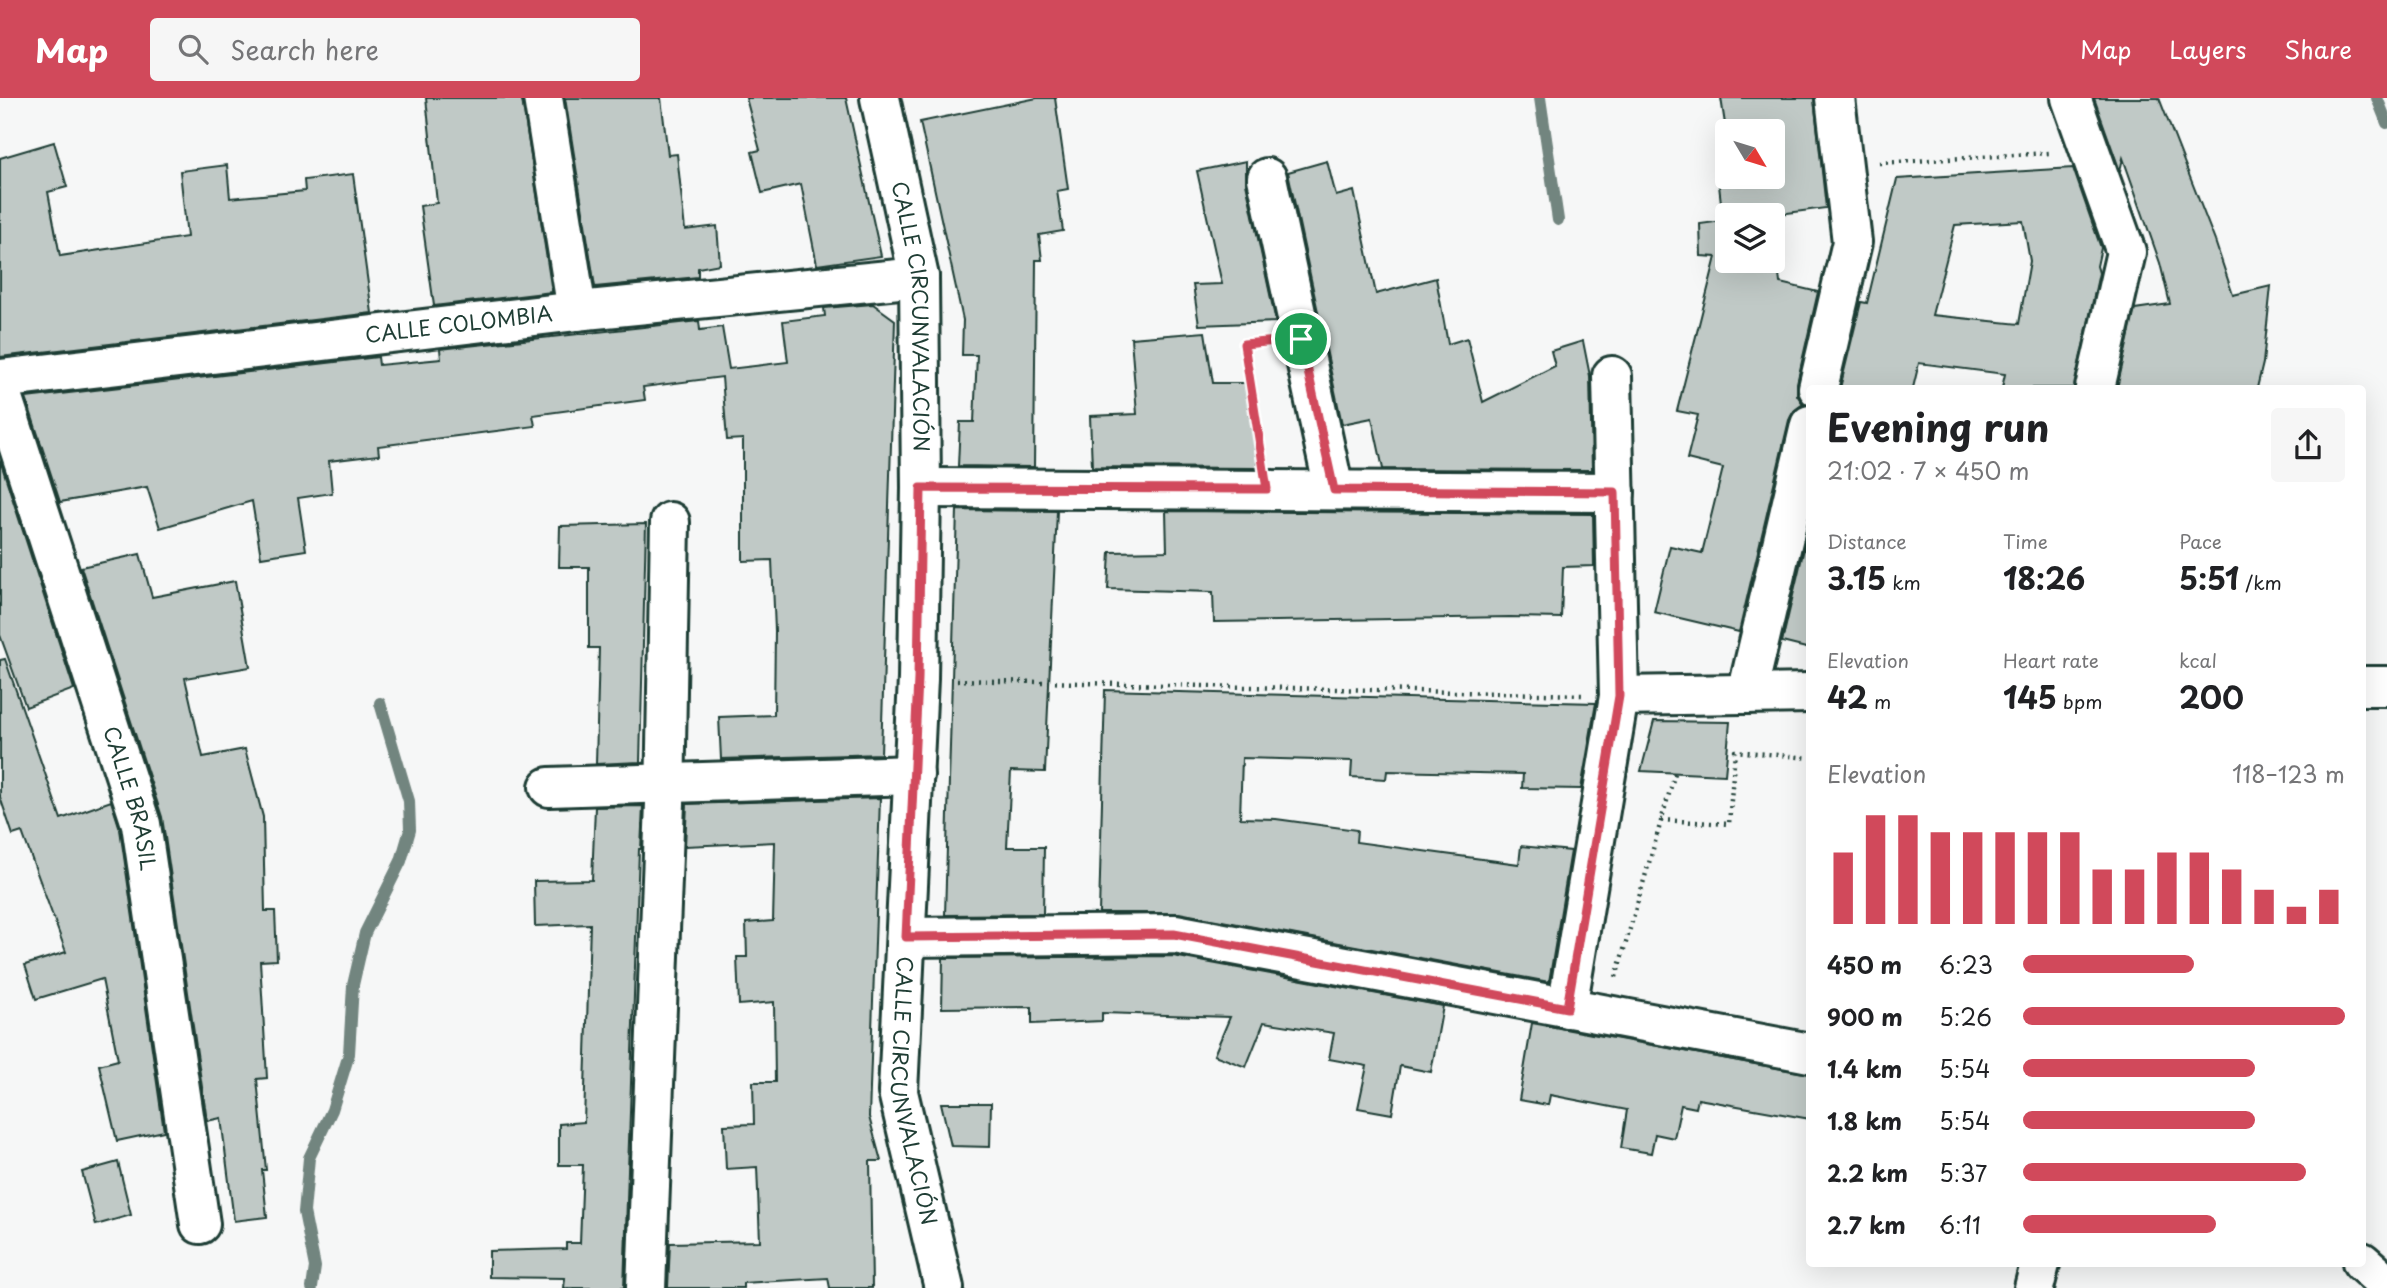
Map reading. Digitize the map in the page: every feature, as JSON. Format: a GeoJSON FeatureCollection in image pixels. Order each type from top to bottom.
{"type":"FeatureCollection","features":[{"type":"Feature","properties":{"kind":"street"},"geometry":{"type":"LineString","coordinates":[[543,98],[577,311]]}},
{"type":"Feature","properties":{"kind":"street","name":"CALLE CIRCUNVALACIÓN"},"geometry":{"type":"LineString","coordinates":[[880,98],[919,277],[921,488],[918,679],[898,1092],[944,1288]]}},
{"type":"Feature","properties":{"kind":"street"},"geometry":{"type":"LineString","coordinates":[[1819,385],[1852,242],[1835,98]]}},
{"type":"Feature","properties":{"kind":"street"},"geometry":{"type":"LineString","coordinates":[[2071,98],[2126,251],[2096,385]]}},
{"type":"Feature","properties":{"kind":"street"},"geometry":{"type":"LineString","coordinates":[[1267,178],[1334,490]]}},
{"type":"Feature","properties":{"kind":"street","name":"CALLE COLOMBIA"},"geometry":{"type":"LineString","coordinates":[[0,379],[577,311],[919,277]]}},
{"type":"Feature","properties":{"kind":"street"},"geometry":{"type":"LineString","coordinates":[[1567,1008],[1619,696],[1612,376]]}},
{"type":"Feature","properties":{"kind":"street","name":"CALLE BRASIL"},"geometry":{"type":"LineString","coordinates":[[0,389],[141,824],[201,1224]]}},
{"type":"Feature","properties":{"kind":"street"},"geometry":{"type":"LineString","coordinates":[[1747,694],[1806,442]]}},
{"type":"Feature","properties":{"kind":"street"},"geometry":{"type":"LineString","coordinates":[[921,488],[1615,492]]}},
{"type":"Feature","properties":{"kind":"street"},"geometry":{"type":"LineString","coordinates":[[646,1288],[665,785],[670,522]]}},
{"type":"Feature","properties":{"kind":"street"},"geometry":{"type":"LineString","coordinates":[[2366,686],[2387,686]]}},
{"type":"Feature","properties":{"kind":"street"},"geometry":{"type":"LineString","coordinates":[[1619,696],[1806,693]]}},
{"type":"Feature","properties":{"kind":"street"},"geometry":{"type":"LineString","coordinates":[[549,787],[914,775]]}},
{"type":"Feature","properties":{"kind":"street"},"geometry":{"type":"LineString","coordinates":[[906,937],[1174,934],[1806,1052]]}},
{"type":"Feature","properties":{"kind":"street"},"geometry":{"type":"LineString","coordinates":[[2366,1266],[2387,1284]]}},
{"type":"Feature","properties":{"kind":"street"},"geometry":{"type":"LineString","coordinates":[[2034,1288],[2039,1267]]}},
{"type":"Feature","properties":{"kind":"path"},"geometry":{"type":"LineString","coordinates":[[1844,166],[2090,151]]}},
{"type":"Feature","properties":{"kind":"path"},"geometry":{"type":"LineString","coordinates":[[1267,489],[1244,344],[1301,339]]}},
{"type":"Feature","properties":{"kind":"path"},"geometry":{"type":"LineString","coordinates":[[918,679],[1619,696]]}},
{"type":"Feature","properties":{"kind":"path"},"geometry":{"type":"LineString","coordinates":[[1661,820],[1729,824],[1735,751],[1806,758]]}},
{"type":"Feature","properties":{"kind":"path"},"geometry":{"type":"LineString","coordinates":[[1606,1015],[1675,773]]}},
{"type":"Feature","properties":{"kind":"building"},"geometry":{"type":"Polygon","coordinates":[[[426,98],[522,98],[552,292],[434,306],[420,206],[437,203],[426,98]]]}},
{"type":"Feature","properties":{"kind":"building"},"geometry":{"type":"Polygon","coordinates":[[[565,98],[661,98],[668,155],[677,154],[685,230],[717,226],[720,264],[698,268],[698,277],[595,287],[565,98]]]}},
{"type":"Feature","properties":{"kind":"building"},"geometry":{"type":"Polygon","coordinates":[[[746,98],[846,98],[881,256],[817,265],[801,184],[762,193],[752,152],[760,150],[746,98]]]}},
{"type":"Feature","properties":{"kind":"building"},"geometry":{"type":"Polygon","coordinates":[[[1037,98],[1055,98],[1068,189],[1057,191],[1063,231],[1039,235],[1042,260],[1036,260],[1034,467],[958,466],[960,422],[974,422],[977,355],[962,355],[963,320],[920,122],[1037,98]]]}},
{"type":"Feature","properties":{"kind":"building"},"geometry":{"type":"Polygon","coordinates":[[[1721,98],[1814,98],[1826,208],[1785,213],[1785,203],[1721,203],[1719,189],[1785,189],[1785,119],[1724,119],[1721,98]]]}},
{"type":"Feature","properties":{"kind":"building"},"geometry":{"type":"Polygon","coordinates":[[[2094,98],[2159,98],[2215,241],[2233,295],[2271,286],[2263,363],[2258,385],[2118,385],[2135,309],[2170,304],[2160,263],[2123,158],[2120,171],[2094,98]]]}},
{"type":"Feature","properties":{"kind":"building"},"geometry":{"type":"Polygon","coordinates":[[[54,142],[67,187],[48,192],[60,256],[187,237],[180,171],[227,165],[230,198],[305,191],[304,180],[353,174],[372,313],[0,357],[0,158],[54,142]]]}},
{"type":"Feature","properties":{"kind":"building"},"geometry":{"type":"Polygon","coordinates":[[[1246,161],[1246,183],[1276,322],[1199,325],[1193,285],[1222,284],[1197,171],[1246,161]]]}},
{"type":"Feature","properties":{"kind":"building"},"geometry":{"type":"Polygon","coordinates":[[[1327,161],[1336,196],[1354,191],[1376,294],[1436,278],[1448,344],[1467,338],[1483,402],[1555,366],[1551,351],[1583,341],[1590,376],[1592,470],[1383,469],[1372,418],[1342,424],[1288,172],[1327,161]]]}},
{"type":"Feature","properties":{"kind":"building"},"geometry":{"type":"Polygon","coordinates":[[[2073,168],[2101,248],[2097,266],[2099,273],[2075,385],[2003,385],[2005,374],[1919,363],[1914,385],[1841,385],[1861,302],[1867,303],[1897,179],[2073,168]],[[2023,221],[1955,225],[1932,315],[2019,324],[2030,261],[2023,221]]]}},
{"type":"Feature","properties":{"kind":"building"},"geometry":{"type":"Polygon","coordinates":[[[1715,222],[1715,257],[1701,256],[1700,224],[1715,222]]]}},
{"type":"Feature","properties":{"kind":"building"},"geometry":{"type":"Polygon","coordinates":[[[1715,261],[1715,273],[1779,273],[1780,283],[1818,292],[1797,383],[1797,395],[1803,404],[1794,411],[1789,420],[1739,632],[1654,612],[1670,546],[1702,553],[1723,468],[1687,459],[1698,415],[1677,411],[1715,261]]]}},
{"type":"Feature","properties":{"kind":"building"},"geometry":{"type":"Polygon","coordinates":[[[873,304],[895,320],[881,754],[721,759],[719,717],[774,715],[775,631],[772,560],[743,561],[743,439],[727,440],[722,377],[643,387],[645,400],[533,415],[535,426],[378,446],[379,455],[329,461],[332,493],[298,498],[306,550],[261,557],[252,501],[160,528],[147,487],[60,502],[26,398],[378,357],[379,365],[441,359],[440,349],[699,321],[700,330],[722,327],[729,369],[788,362],[783,321],[825,316],[824,308],[873,304]]]}},
{"type":"Feature","properties":{"kind":"building"},"geometry":{"type":"Polygon","coordinates":[[[1205,332],[1213,383],[1245,383],[1259,468],[1092,467],[1090,416],[1137,414],[1131,338],[1205,332]]]}},
{"type":"Feature","properties":{"kind":"building"},"geometry":{"type":"Polygon","coordinates":[[[0,460],[74,689],[26,707],[0,635],[0,460]]]}},
{"type":"Feature","properties":{"kind":"building"},"geometry":{"type":"Polygon","coordinates":[[[957,510],[1057,511],[1045,772],[1011,771],[1007,847],[1044,847],[1043,914],[945,915],[957,510]]]}},
{"type":"Feature","properties":{"kind":"building"},"geometry":{"type":"Polygon","coordinates":[[[1166,511],[1593,514],[1594,566],[1563,567],[1561,618],[1214,622],[1213,592],[1108,589],[1110,552],[1167,551],[1166,511]]]}},
{"type":"Feature","properties":{"kind":"building"},"geometry":{"type":"Polygon","coordinates":[[[646,524],[640,762],[596,764],[599,648],[589,648],[589,567],[559,567],[560,526],[646,524]]]}},
{"type":"Feature","properties":{"kind":"building"},"geometry":{"type":"Polygon","coordinates":[[[1806,540],[1806,648],[1782,642],[1806,540]]]}},
{"type":"Feature","properties":{"kind":"building"},"geometry":{"type":"Polygon","coordinates":[[[140,554],[152,597],[235,581],[250,667],[185,678],[203,757],[245,749],[263,817],[265,911],[275,911],[277,960],[260,961],[267,1078],[257,1079],[266,1170],[262,1170],[267,1217],[234,1221],[221,1118],[207,1121],[162,817],[81,567],[140,554]]]}},
{"type":"Feature","properties":{"kind":"building"},"geometry":{"type":"Polygon","coordinates":[[[5,659],[61,819],[111,801],[120,829],[164,1131],[117,1141],[99,1065],[118,1060],[102,979],[36,999],[25,965],[66,952],[22,832],[13,835],[0,797],[0,660],[5,659]]]}},
{"type":"Feature","properties":{"kind":"building"},"geometry":{"type":"Polygon","coordinates":[[[1105,690],[1596,703],[1581,789],[1522,788],[1523,774],[1387,771],[1386,779],[1351,777],[1352,761],[1242,758],[1240,818],[1276,819],[1357,830],[1356,842],[1519,864],[1521,846],[1571,851],[1549,982],[1179,913],[1099,913],[1105,690]]]}},
{"type":"Feature","properties":{"kind":"building"},"geometry":{"type":"Polygon","coordinates":[[[1654,721],[1730,722],[1725,775],[1641,771],[1654,721]]]}},
{"type":"Feature","properties":{"kind":"building"},"geometry":{"type":"Polygon","coordinates":[[[880,798],[869,1117],[881,1161],[870,1161],[872,1288],[830,1288],[828,1278],[743,1283],[743,1288],[668,1288],[670,1243],[760,1241],[757,1167],[726,1169],[724,1125],[754,1124],[753,1082],[775,1082],[774,1002],[739,1005],[737,957],[747,957],[746,923],[773,921],[775,842],[685,846],[687,804],[880,798]]]}},
{"type":"Feature","properties":{"kind":"building"},"geometry":{"type":"Polygon","coordinates":[[[643,806],[639,849],[624,1288],[564,1288],[565,1278],[489,1277],[489,1251],[566,1249],[566,1243],[580,1243],[583,1165],[559,1165],[559,1124],[584,1122],[590,924],[535,926],[534,881],[592,880],[595,807],[643,806]]]}},
{"type":"Feature","properties":{"kind":"building"},"geometry":{"type":"Polygon","coordinates":[[[1173,956],[1443,1006],[1431,1072],[1400,1066],[1392,1114],[1358,1108],[1367,1066],[1329,1059],[1334,1033],[1264,1022],[1246,1067],[1214,1055],[1230,1017],[1102,1013],[1102,1021],[1032,1024],[1032,1007],[942,1008],[943,958],[1173,956]]]}},
{"type":"Feature","properties":{"kind":"building"},"geometry":{"type":"Polygon","coordinates":[[[1532,1023],[1806,1073],[1806,1118],[1698,1099],[1696,1108],[1681,1105],[1674,1138],[1655,1134],[1651,1153],[1621,1148],[1627,1110],[1550,1095],[1548,1105],[1519,1100],[1532,1023]]]}},
{"type":"Feature","properties":{"kind":"building"},"geometry":{"type":"Polygon","coordinates":[[[941,1103],[991,1103],[990,1147],[951,1146],[941,1103]]]}},
{"type":"Feature","properties":{"kind":"building"},"geometry":{"type":"Polygon","coordinates":[[[118,1162],[131,1215],[96,1225],[82,1172],[118,1162]]]}},
{"type":"Feature","properties":{"kind":"waterway"},"geometry":{"type":"LineString","coordinates":[[1540,98],[1558,220]]}},
{"type":"Feature","properties":{"kind":"waterway"},"geometry":{"type":"LineString","coordinates":[[2377,98],[2387,123]]}},
{"type":"Feature","properties":{"kind":"waterway"},"geometry":{"type":"LineString","coordinates":[[312,1288],[315,1267],[304,1212],[309,1158],[332,1110],[349,1054],[353,985],[365,933],[401,861],[410,830],[409,801],[380,703]]}},
{"type":"Feature","properties":{"kind":"route"},"geometry":{"type":"LineString","coordinates":[[1301,339],[1334,490],[1615,492],[1619,696],[1567,1008],[1174,934],[906,937],[918,679],[921,488],[1267,489],[1244,344],[1301,339]]}}]}
